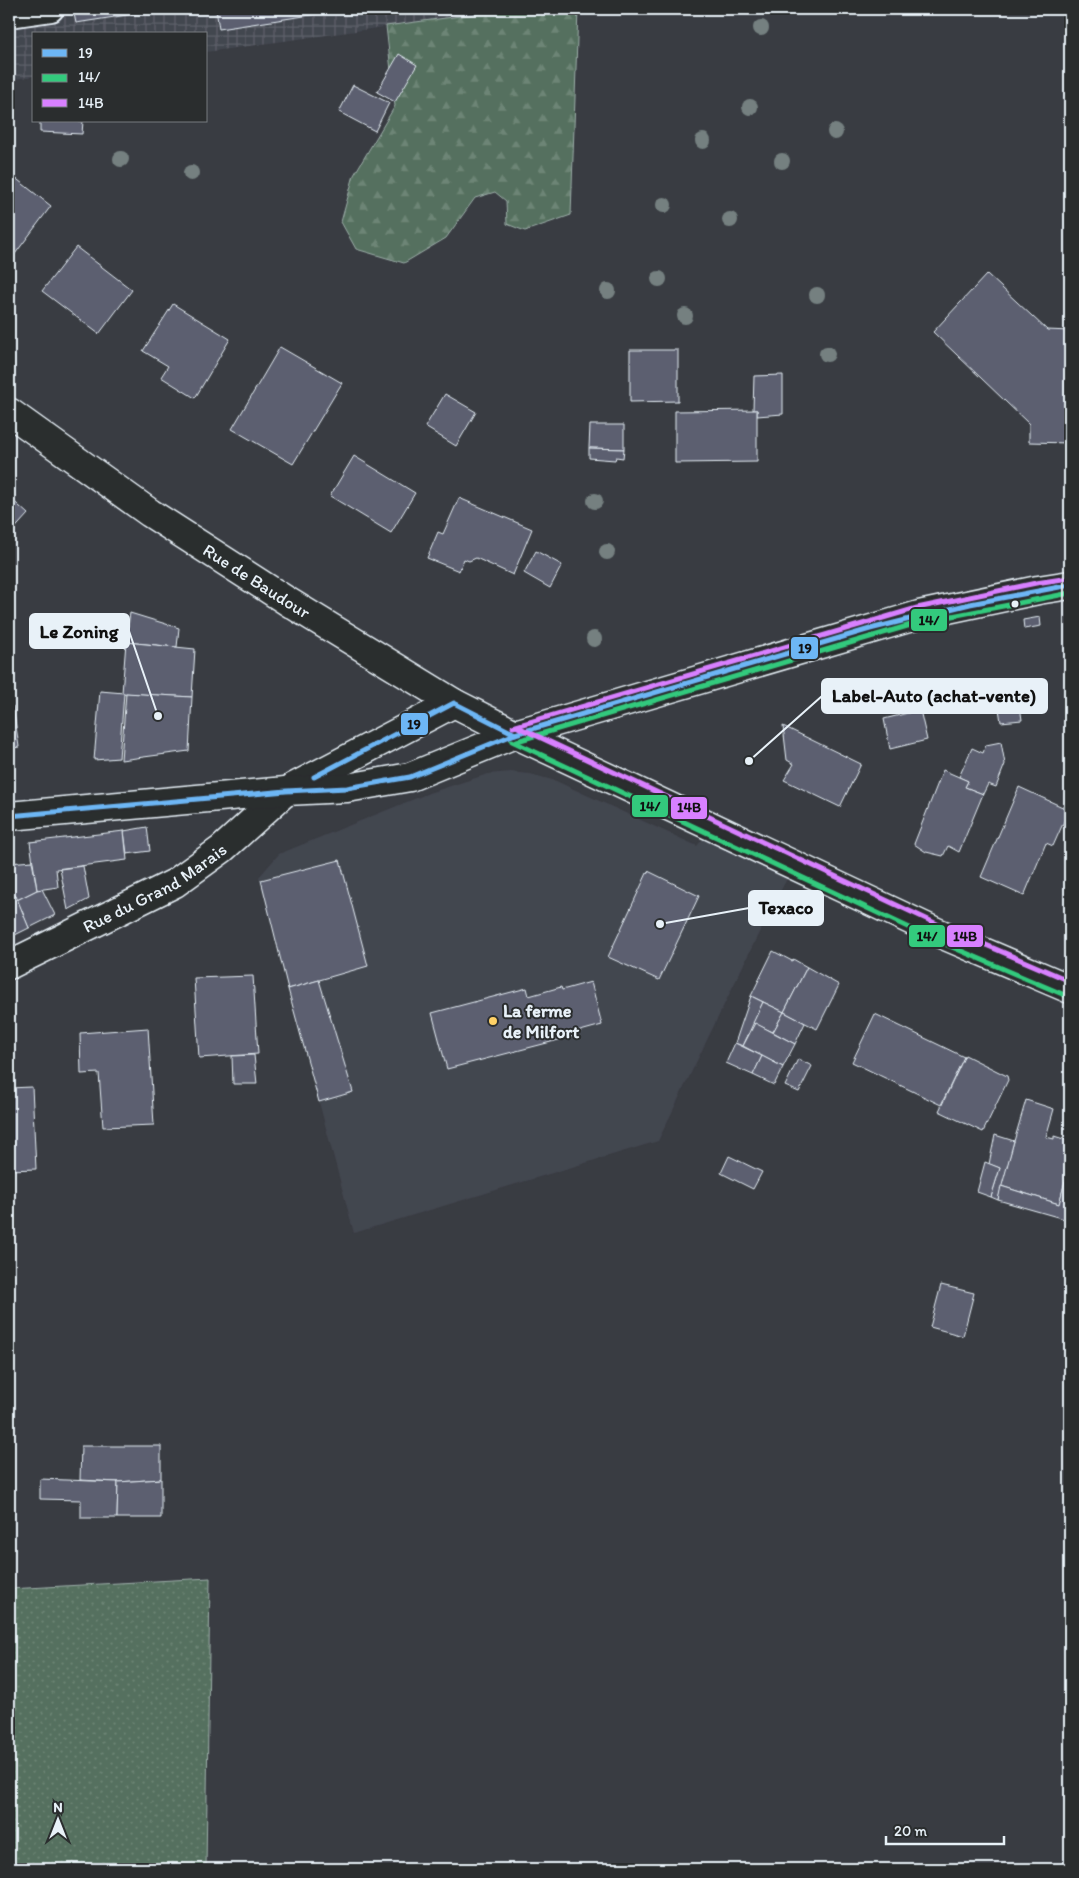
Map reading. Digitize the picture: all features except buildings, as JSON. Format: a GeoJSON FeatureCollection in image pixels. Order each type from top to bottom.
{"type":"FeatureCollection","features":[{"type":"Feature","properties":{"kind":"main road","name":"Rue de Baudour"},"geometry":{"type":"LineString","coordinates":[[9,412],[150,514],[287,602],[454,703],[515,734],[925,926],[1070,989]]}},
{"type":"Feature","properties":{"kind":"main road"},"geometry":{"type":"LineString","coordinates":[[9,816],[286,791],[347,788],[410,778],[515,734],[919,615],[1070,585]]}},
{"type":"Feature","properties":{"kind":"main road"},"geometry":{"type":"LineString","coordinates":[[286,791],[454,703]]}},
{"type":"Feature","properties":{"kind":"main road","name":"Rue du Grand Marais"},"geometry":{"type":"LineString","coordinates":[[9,965],[175,883],[222,849],[286,791]]}},
{"type":"Feature","properties":{"kind":"lane"},"geometry":{"type":"LineString","coordinates":[[9,14],[51,9]]}},
{"type":"Feature","properties":{"kind":"shaded area"},"geometry":{"type":"Polygon","coordinates":[[[9,9],[513,9],[208,52],[208,32],[32,32],[32,76],[9,80],[9,9]]]}},
{"type":"Feature","properties":{"kind":"shaded area"},"geometry":{"type":"Polygon","coordinates":[[[511,772],[530,774],[556,781],[697,846],[713,827],[794,866],[770,910],[658,1141],[354,1233],[259,877],[279,854],[429,793],[488,774],[511,772]]]}},
{"type":"Feature","properties":{"kind":"green space"},"geometry":{"type":"Polygon","coordinates":[[[513,9],[578,9],[571,215],[525,231],[507,224],[506,201],[495,192],[475,198],[446,238],[404,263],[356,249],[341,222],[354,175],[395,106],[386,26],[513,9]]]}},
{"type":"Feature","properties":{"kind":"green space"},"geometry":{"type":"Polygon","coordinates":[[[210,1578],[206,1869],[9,1869],[9,1589],[210,1578]]]}},
{"type":"Feature","properties":{"kind":"transit line","name":"14B"},"geometry":{"type":"LineString","coordinates":[[513,727],[917,608],[1069,578]]}},
{"type":"Feature","properties":{"kind":"transit line","name":"19"},"geometry":{"type":"LineString","coordinates":[[9,816],[286,791],[347,788],[410,777],[515,734],[870,629],[970,604],[1070,585]]}},
{"type":"Feature","properties":{"kind":"transit line","name":"14/"},"geometry":{"type":"LineString","coordinates":[[517,741],[921,622],[1070,593]]}},
{"type":"Feature","properties":{"kind":"transit line","name":"19"},"geometry":{"type":"LineString","coordinates":[[314,777],[454,703],[515,734]]}},
{"type":"Feature","properties":{"kind":"transit line","name":"14B"},"geometry":{"type":"LineString","coordinates":[[518,727],[937,924],[1070,981]]}},
{"type":"Feature","properties":{"kind":"transit line","name":"14/"},"geometry":{"type":"LineString","coordinates":[[512,741],[931,938],[1067,996]]}},
{"type":"Feature","properties":{"kind":"place","name":"Le Zoning"},"geometry":{"type":"Point","coordinates":[158,716]}},
{"type":"Feature","properties":{"kind":"place","name":"Label-Auto (achat-vente)"},"geometry":{"type":"Point","coordinates":[749,761]}},
{"type":"Feature","properties":{"kind":"place","name":"Texaco"},"geometry":{"type":"Point","coordinates":[660,924]}},
{"type":"Feature","properties":{"kind":"place","name":"La ferme de Milfort"},"geometry":{"type":"Point","coordinates":[493,1021]}}]}
